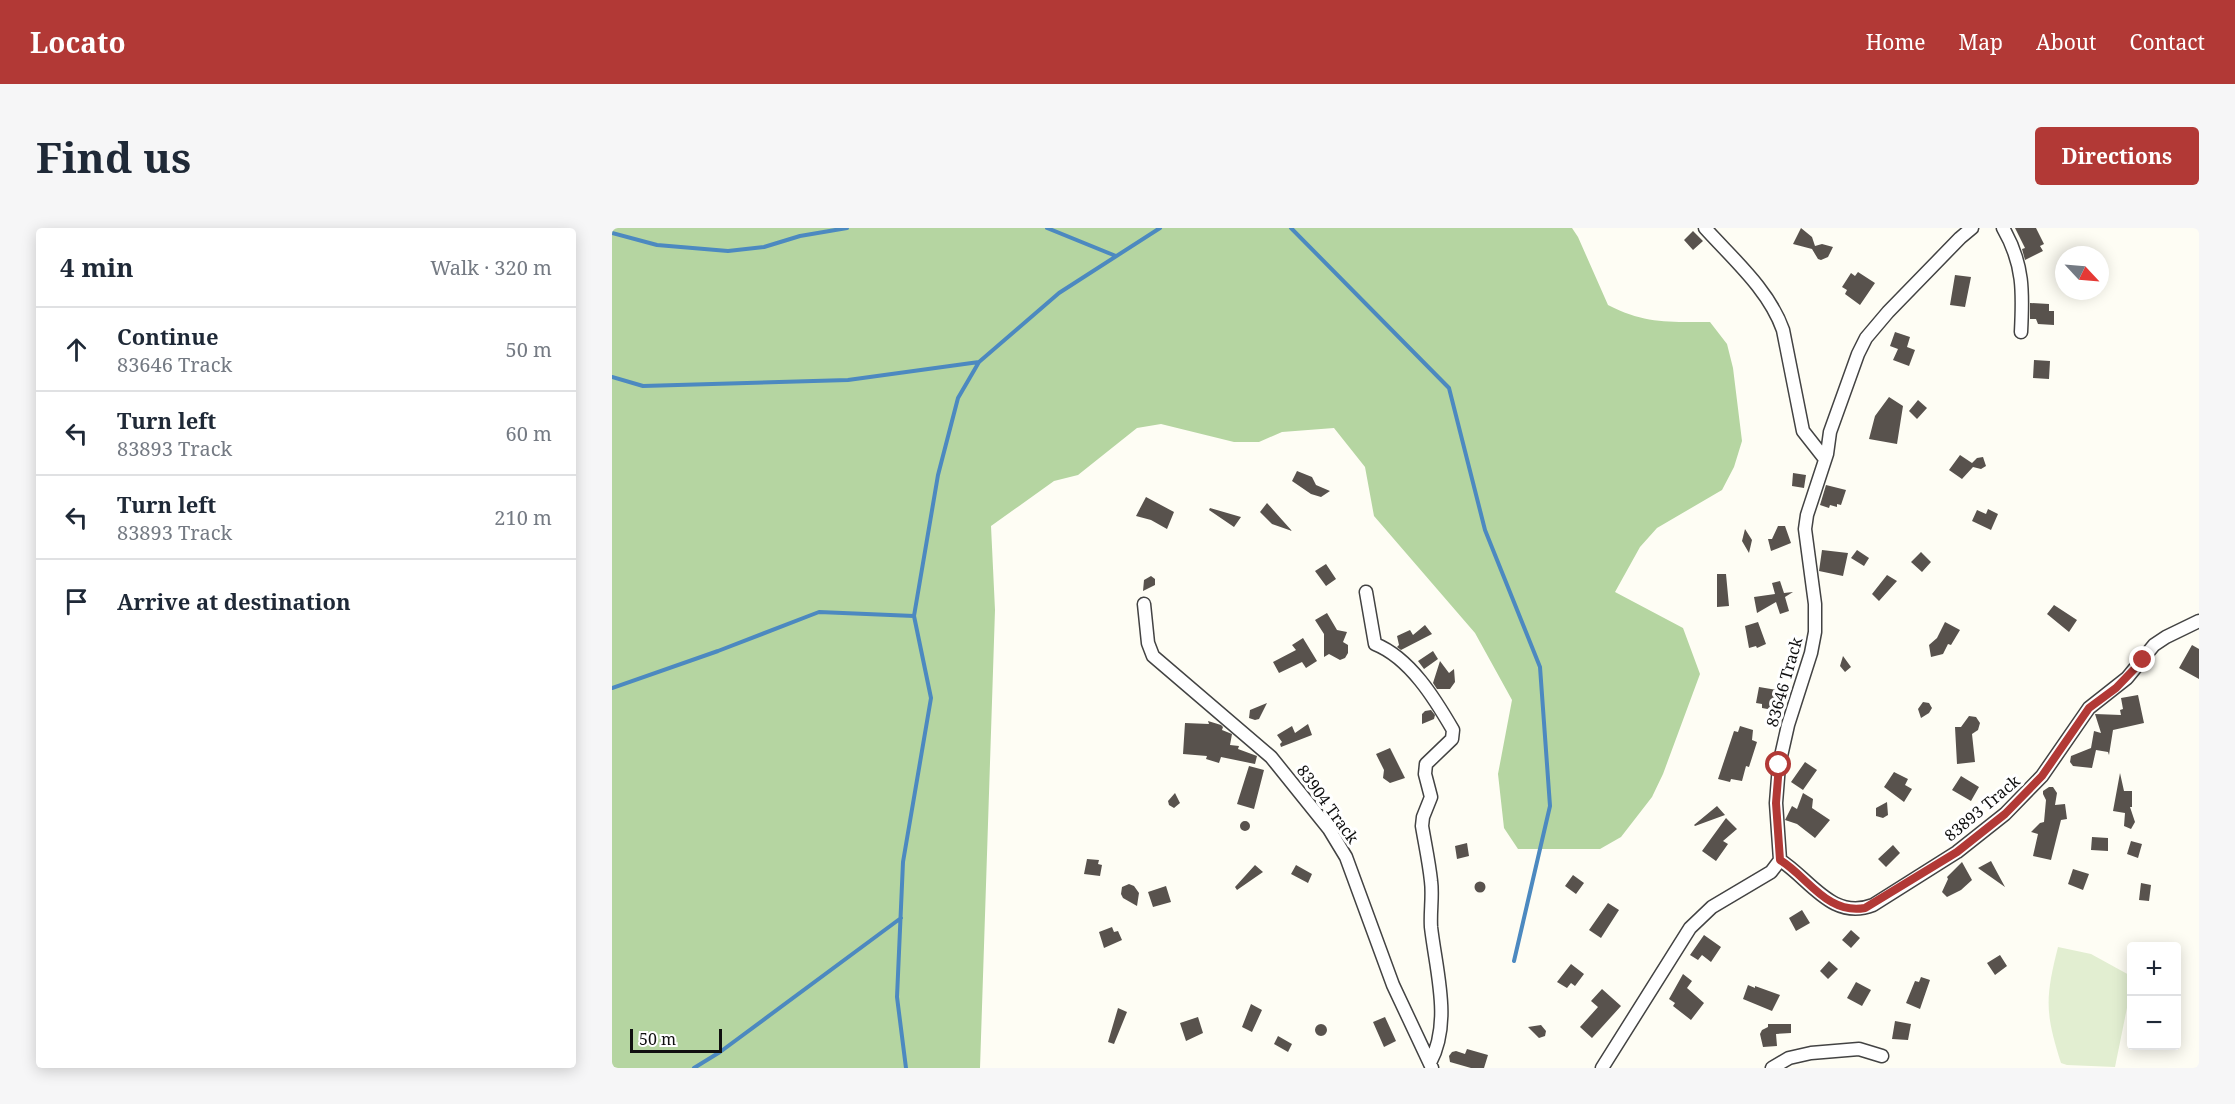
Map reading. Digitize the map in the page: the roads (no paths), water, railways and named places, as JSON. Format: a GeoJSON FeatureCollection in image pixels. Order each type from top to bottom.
{"type":"FeatureCollection","features":[{"type":"Feature","properties":{"kind":"street"},"geometry":{"type":"LineString","coordinates":[[1705,228],[1769,300],[1778,316],[1803,431],[1825,459]]}},
{"type":"Feature","properties":{"kind":"street"},"geometry":{"type":"LineString","coordinates":[[1825,459],[1830,432],[1857,354],[1866,338],[1888,312],[1972,228]]}},
{"type":"Feature","properties":{"kind":"street"},"geometry":{"type":"LineString","coordinates":[[2003,228],[2014,250],[2021,275],[2023,290],[2021,332]]}},
{"type":"Feature","properties":{"kind":"street","name":"83646 Track"},"geometry":{"type":"LineString","coordinates":[[1780,860],[1776,803],[1779,765],[1815,632],[1815,604],[1805,529],[1807,515],[1825,459]]}},
{"type":"Feature","properties":{"kind":"street"},"geometry":{"type":"LineString","coordinates":[[1366,592],[1375,644],[1386,648],[1420,680],[1454,734],[1449,742],[1428,759],[1425,769],[1431,797],[1422,826],[1431,880],[1431,924],[1441,1006],[1436,1051],[1431,1065]]}},
{"type":"Feature","properties":{"kind":"street","name":"83904 Track"},"geometry":{"type":"LineString","coordinates":[[1144,604],[1148,643],[1153,656],[1271,756],[1329,829],[1346,857],[1393,985],[1431,1065]]}},
{"type":"Feature","properties":{"kind":"street","name":"83893 Track"},"geometry":{"type":"LineString","coordinates":[[1780,860],[1831,902],[1850,909],[1865,908],[1873,904],[1957,852],[2005,814],[2042,776],[2089,708],[2127,678],[2154,645],[2199,621]]}},
{"type":"Feature","properties":{"kind":"street"},"geometry":{"type":"LineString","coordinates":[[1602,1068],[1690,928],[1712,907],[1771,872],[1780,860]]}},
{"type":"Feature","properties":{"kind":"street"},"geometry":{"type":"LineString","coordinates":[[1772,1068],[1789,1058],[1811,1053],[1859,1049],[1882,1056]]}},
{"type":"Feature","properties":{"kind":"waterway"},"geometry":{"type":"LineString","coordinates":[[612,233],[657,245],[728,251],[764,247],[800,236],[847,228]]}},
{"type":"Feature","properties":{"kind":"waterway"},"geometry":{"type":"LineString","coordinates":[[1047,228],[1116,256]]}},
{"type":"Feature","properties":{"kind":"waterway"},"geometry":{"type":"LineString","coordinates":[[906,1068],[897,997],[903,862],[931,698],[914,616],[938,475],[958,398],[979,362],[1059,293],[1160,228]]}},
{"type":"Feature","properties":{"kind":"waterway"},"geometry":{"type":"LineString","coordinates":[[1291,228],[1449,388],[1485,530],[1540,667],[1550,806],[1514,961]]}},
{"type":"Feature","properties":{"kind":"waterway"},"geometry":{"type":"LineString","coordinates":[[612,377],[643,386],[848,380],[979,362]]}},
{"type":"Feature","properties":{"kind":"waterway"},"geometry":{"type":"LineString","coordinates":[[612,688],[718,651],[819,612],[914,616]]}},
{"type":"Feature","properties":{"kind":"waterway"},"geometry":{"type":"LineString","coordinates":[[694,1068],[720,1052],[901,918]]}}]}
